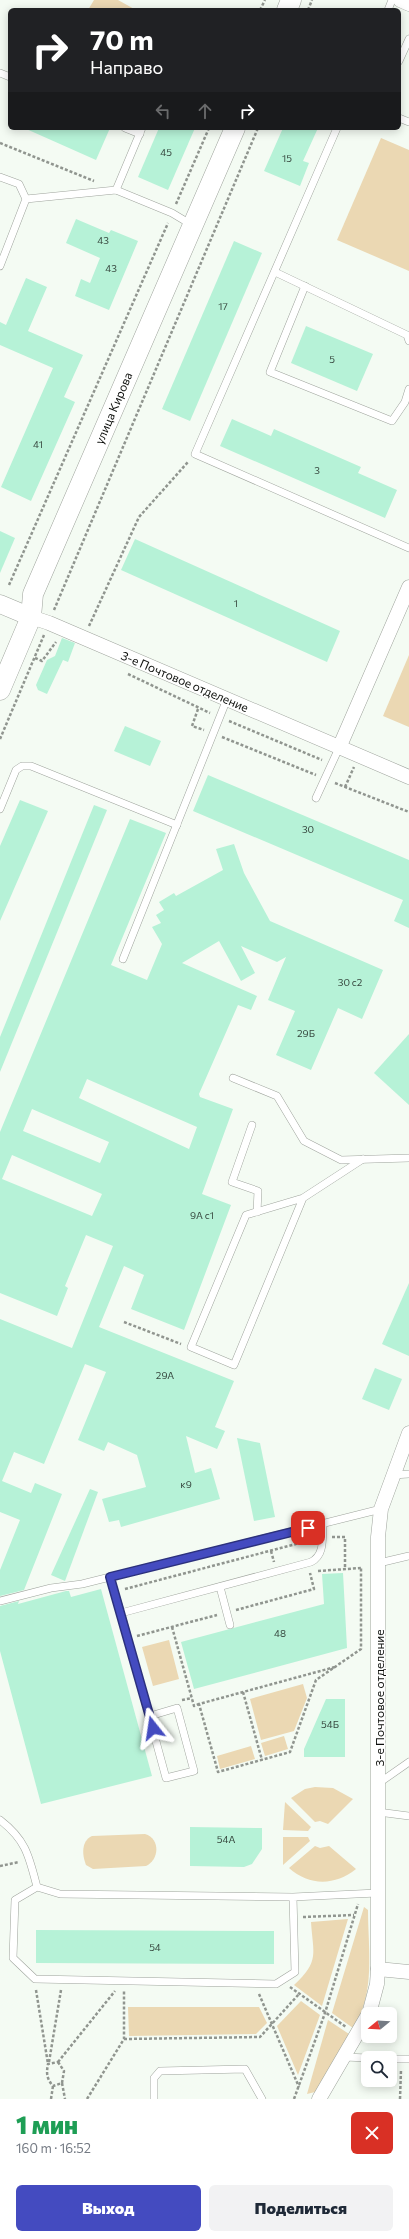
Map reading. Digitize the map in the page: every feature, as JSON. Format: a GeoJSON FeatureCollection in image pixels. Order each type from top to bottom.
{"type":"FeatureCollection","features":[{"type":"Feature","properties":{"kind":"main road","name":"улица Кирова"},"geometry":{"type":"LineString","coordinates":[[0,690],[16,651],[40,620],[32,594],[234,130]]}},
{"type":"Feature","properties":{"kind":"street"},"geometry":{"type":"LineString","coordinates":[[400,0],[409,4]]}},
{"type":"Feature","properties":{"kind":"street"},"geometry":{"type":"LineString","coordinates":[[339,748],[409,587]]}},
{"type":"Feature","properties":{"kind":"street"},"geometry":{"type":"LineString","coordinates":[[0,604],[40,620]]}},
{"type":"Feature","properties":{"kind":"street","name":"3-е Почтовое отделение"},"geometry":{"type":"LineString","coordinates":[[40,620],[409,778]]}},
{"type":"Feature","properties":{"kind":"street","name":"3-е Почтовое отделение"},"geometry":{"type":"LineString","coordinates":[[370,2007],[377,1984],[378,1969],[378,1537],[381,1509],[392,1475],[409,1434]]}},
{"type":"Feature","properties":{"kind":"street"},"geometry":{"type":"LineString","coordinates":[[378,1969],[409,1972]]}},
{"type":"Feature","properties":{"kind":"street","name":"3-е Почтовое отделение"},"geometry":{"type":"LineString","coordinates":[[319,2099],[361,2030]]}},
{"type":"Feature","properties":{"kind":"lane"},"geometry":{"type":"LineString","coordinates":[[401,57],[409,39]]}},
{"type":"Feature","properties":{"kind":"lane"},"geometry":{"type":"LineString","coordinates":[[336,130],[195,454],[409,548]]}},
{"type":"Feature","properties":{"kind":"lane"},"geometry":{"type":"LineString","coordinates":[[116,190],[141,131]]}},
{"type":"Feature","properties":{"kind":"lane"},"geometry":{"type":"LineString","coordinates":[[0,177],[19,184],[26,199],[0,266]]}},
{"type":"Feature","properties":{"kind":"lane"},"geometry":{"type":"LineString","coordinates":[[26,199],[116,190],[172,214],[193,225]]}},
{"type":"Feature","properties":{"kind":"lane"},"geometry":{"type":"LineString","coordinates":[[275,272],[409,336]]}},
{"type":"Feature","properties":{"kind":"lane"},"geometry":{"type":"LineString","coordinates":[[306,286],[270,372],[392,421],[405,402],[409,389]]}},
{"type":"Feature","properties":{"kind":"lane"},"geometry":{"type":"LineString","coordinates":[[123,959],[227,699]]}},
{"type":"Feature","properties":{"kind":"lane"},"geometry":{"type":"LineString","coordinates":[[316,798],[339,748]]}},
{"type":"Feature","properties":{"kind":"lane"},"geometry":{"type":"LineString","coordinates":[[0,809],[16,770],[22,766],[31,766],[177,825]]}},
{"type":"Feature","properties":{"kind":"lane"},"geometry":{"type":"LineString","coordinates":[[233,1078],[277,1096],[304,1141],[341,1160],[409,1158]]}},
{"type":"Feature","properties":{"kind":"lane"},"geometry":{"type":"LineString","coordinates":[[252,1125],[232,1182],[258,1191],[257,1212]]}},
{"type":"Feature","properties":{"kind":"lane"},"geometry":{"type":"LineString","coordinates":[[304,1198],[234,1365],[191,1347],[246,1215],[304,1198],[363,1160]]}},
{"type":"Feature","properties":{"kind":"lane"},"geometry":{"type":"LineString","coordinates":[[392,1475],[409,1474]]}},
{"type":"Feature","properties":{"kind":"lane"},"geometry":{"type":"LineString","coordinates":[[0,1601],[51,1588],[82,1584],[381,1509]]}},
{"type":"Feature","properties":{"kind":"lane"},"geometry":{"type":"LineString","coordinates":[[125,1612],[311,1562],[318,1558],[321,1552],[323,1524]]}},
{"type":"Feature","properties":{"kind":"lane"},"geometry":{"type":"LineString","coordinates":[[379,1565],[409,1556]]}},
{"type":"Feature","properties":{"kind":"lane"},"geometry":{"type":"LineString","coordinates":[[110,1577],[125,1612],[150,1716],[166,1778],[194,1771],[177,1708],[150,1716]]}},
{"type":"Feature","properties":{"kind":"lane"},"geometry":{"type":"LineString","coordinates":[[220,1587],[230,1625]]}},
{"type":"Feature","properties":{"kind":"lane"},"geometry":{"type":"LineString","coordinates":[[378,1783],[409,1762]]}},
{"type":"Feature","properties":{"kind":"lane"},"geometry":{"type":"LineString","coordinates":[[378,1812],[409,1816]]}},
{"type":"Feature","properties":{"kind":"lane"},"geometry":{"type":"LineString","coordinates":[[0,1820],[20,1838],[29,1859],[37,1887]]}},
{"type":"Feature","properties":{"kind":"lane"},"geometry":{"type":"LineString","coordinates":[[294,1897],[295,1972],[276,1984],[34,1979],[13,1958],[15,1900],[37,1887],[60,1894],[294,1897],[377,1893]]}},
{"type":"Feature","properties":{"kind":"lane"},"geometry":{"type":"LineString","coordinates":[[344,2057],[361,2058]]}},
{"type":"Feature","properties":{"kind":"lane"},"geometry":{"type":"LineString","coordinates":[[397,2059],[409,2059]]}},
{"type":"Feature","properties":{"kind":"lane"},"geometry":{"type":"LineString","coordinates":[[154,2099],[154,2078],[160,2071],[245,2069],[262,2099]]}},
{"type":"Feature","properties":{"kind":"path"},"geometry":{"type":"LineString","coordinates":[[9,585],[208,130]]}},
{"type":"Feature","properties":{"kind":"path"},"geometry":{"type":"LineString","coordinates":[[0,738],[35,658],[40,620],[257,130]]}},
{"type":"Feature","properties":{"kind":"path"},"geometry":{"type":"LineString","coordinates":[[0,144],[116,190]]}},
{"type":"Feature","properties":{"kind":"path"},"geometry":{"type":"LineString","coordinates":[[84,638],[139,516],[195,454]]}},
{"type":"Feature","properties":{"kind":"path"},"geometry":{"type":"LineString","coordinates":[[16,651],[42,661],[58,638]]}},
{"type":"Feature","properties":{"kind":"path"},"geometry":{"type":"LineString","coordinates":[[127,674],[199,709],[324,760],[322,765]]}},
{"type":"Feature","properties":{"kind":"path"},"geometry":{"type":"LineString","coordinates":[[199,709],[192,726],[409,812]]}},
{"type":"Feature","properties":{"kind":"path"},"geometry":{"type":"LineString","coordinates":[[317,775],[319,770]]}},
{"type":"Feature","properties":{"kind":"path"},"geometry":{"type":"LineString","coordinates":[[124,1322],[191,1347]]}},
{"type":"Feature","properties":{"kind":"path"},"geometry":{"type":"LineString","coordinates":[[138,1644],[125,1612],[123,1590],[322,1538],[345,1537],[345,1569]]}},
{"type":"Feature","properties":{"kind":"path"},"geometry":{"type":"LineString","coordinates":[[136,1637],[314,1589],[310,1573],[323,1570],[361,1568],[379,1565]]}},
{"type":"Feature","properties":{"kind":"path"},"geometry":{"type":"LineString","coordinates":[[199,1704],[218,1772],[290,1752],[316,1680],[360,1649],[361,1568]]}},
{"type":"Feature","properties":{"kind":"path"},"geometry":{"type":"LineString","coordinates":[[172,1627],[194,1706],[335,1667]]}},
{"type":"Feature","properties":{"kind":"path"},"geometry":{"type":"LineString","coordinates":[[243,1692],[262,1760]]}},
{"type":"Feature","properties":{"kind":"path"},"geometry":{"type":"LineString","coordinates":[[0,1866],[29,1859]]}},
{"type":"Feature","properties":{"kind":"path"},"geometry":{"type":"LineString","coordinates":[[294,2099],[325,2013],[360,1894]]}},
{"type":"Feature","properties":{"kind":"path"},"geometry":{"type":"LineString","coordinates":[[294,1918],[354,1915]]}},
{"type":"Feature","properties":{"kind":"path"},"geometry":{"type":"LineString","coordinates":[[34,1979],[48,2064]]}},
{"type":"Feature","properties":{"kind":"path"},"geometry":{"type":"LineString","coordinates":[[51,2099],[53,2086],[48,2080],[46,2071],[63,1980]]}},
{"type":"Feature","properties":{"kind":"path"},"geometry":{"type":"LineString","coordinates":[[48,2064],[58,2062],[124,1981]]}},
{"type":"Feature","properties":{"kind":"path"},"geometry":{"type":"LineString","coordinates":[[87,2099],[124,2040],[124,1981]]}},
{"type":"Feature","properties":{"kind":"path"},"geometry":{"type":"LineString","coordinates":[[281,1981],[358,2036]]}},
{"type":"Feature","properties":{"kind":"path"},"geometry":{"type":"LineString","coordinates":[[255,1984],[299,2087]]}},
{"type":"Feature","properties":{"kind":"path"},"geometry":{"type":"LineString","coordinates":[[124,2040],[260,2037],[299,1994]]}},
{"type":"Feature","properties":{"kind":"path"},"geometry":{"type":"LineString","coordinates":[[400,2099],[401,2059]]}},
{"type":"Feature","properties":{"kind":"path"},"geometry":{"type":"LineString","coordinates":[[58,2062],[64,2071],[62,2083],[65,2099]]}},
{"type":"Feature","properties":{"kind":"path"},"geometry":{"type":"LineString","coordinates":[[53,2086],[62,2083]]}},
{"type":"Feature","properties":{"kind":"shaded area"},"geometry":{"type":"Polygon","coordinates":[[[94,0],[118,0],[132,8],[89,8],[94,0]]]}},
{"type":"Feature","properties":{"kind":"shaded area"},"geometry":{"type":"Polygon","coordinates":[[[381,138],[409,150],[409,271],[337,240],[381,138]]]}},
{"type":"Feature","properties":{"kind":"shaded area"},"geometry":{"type":"Polygon","coordinates":[[[409,655],[409,727],[383,716],[409,655]]]}},
{"type":"Feature","properties":{"kind":"shaded area"},"geometry":{"type":"Polygon","coordinates":[[[169,1640],[179,1679],[153,1686],[142,1647],[169,1640]]]}},
{"type":"Feature","properties":{"kind":"shaded area"},"geometry":{"type":"Polygon","coordinates":[[[303,1684],[307,1698],[294,1731],[261,1740],[250,1699],[303,1684]]]}},
{"type":"Feature","properties":{"kind":"shaded area"},"geometry":{"type":"Polygon","coordinates":[[[284,1736],[288,1749],[265,1756],[261,1743],[284,1736]]]}},
{"type":"Feature","properties":{"kind":"shaded area"},"geometry":{"type":"Polygon","coordinates":[[[251,1746],[255,1759],[220,1769],[217,1756],[251,1746]]]}},
{"type":"Feature","properties":{"kind":"shaded area"},"geometry":{"type":"Polygon","coordinates":[[[315,1787],[333,1788],[353,1799],[328,1824],[320,1821],[315,1822],[291,1798],[305,1789],[315,1787]]]}},
{"type":"Feature","properties":{"kind":"shaded area"},"geometry":{"type":"Polygon","coordinates":[[[285,1802],[311,1827],[308,1831],[283,1830],[285,1802]]]}},
{"type":"Feature","properties":{"kind":"shaded area"},"geometry":{"type":"Polygon","coordinates":[[[145,1834],[154,1840],[156,1845],[156,1855],[154,1859],[146,1866],[93,1869],[86,1865],[83,1849],[88,1838],[92,1836],[145,1834]]]}},
{"type":"Feature","properties":{"kind":"shaded area"},"geometry":{"type":"Polygon","coordinates":[[[283,1837],[308,1837],[310,1841],[283,1865],[283,1837]]]}},
{"type":"Feature","properties":{"kind":"shaded area"},"geometry":{"type":"Polygon","coordinates":[[[315,1846],[320,1848],[329,1846],[356,1869],[339,1879],[322,1882],[305,1878],[289,1868],[315,1846]]]}},
{"type":"Feature","properties":{"kind":"shaded area"},"geometry":{"type":"Polygon","coordinates":[[[364,1907],[368,1910],[369,1956],[368,1986],[365,2001],[363,2007],[361,2007],[360,2015],[353,2028],[332,2013],[364,1907]]]}},
{"type":"Feature","properties":{"kind":"shaded area"},"geometry":{"type":"Polygon","coordinates":[[[348,1919],[322,2006],[294,1985],[308,1970],[313,1956],[311,1922],[348,1919]]]}},
{"type":"Feature","properties":{"kind":"shaded area"},"geometry":{"type":"Polygon","coordinates":[[[301,2001],[320,2015],[298,2075],[277,2026],[301,2001]]]}},
{"type":"Feature","properties":{"kind":"shaded area"},"geometry":{"type":"Polygon","coordinates":[[[128,2007],[259,2007],[267,2023],[256,2034],[129,2036],[128,2007]]]}},
{"type":"Feature","properties":{"kind":"shaded area"},"geometry":{"type":"Polygon","coordinates":[[[328,2020],[349,2034],[346,2048],[315,2092],[307,2094],[328,2020]]]}},
{"type":"Feature","properties":{"kind":"building"},"geometry":{"type":"Polygon","coordinates":[[[28,130],[109,130],[96,160],[28,130]]]}},
{"type":"Feature","properties":{"kind":"building"},"geometry":{"type":"Polygon","coordinates":[[[158,130],[194,130],[168,190],[138,177],[158,130]]]}},
{"type":"Feature","properties":{"kind":"building"},"geometry":{"type":"Polygon","coordinates":[[[282,130],[317,130],[303,161],[309,163],[300,186],[264,171],[282,130]]]}},
{"type":"Feature","properties":{"kind":"building"},"geometry":{"type":"Polygon","coordinates":[[[76,219],[109,233],[111,230],[138,241],[109,310],[75,296],[81,279],[90,283],[100,258],[66,243],[76,219]]]}},
{"type":"Feature","properties":{"kind":"building"},"geometry":{"type":"Polygon","coordinates":[[[234,241],[262,253],[190,421],[162,409],[234,241]]]}},
{"type":"Feature","properties":{"kind":"building"},"geometry":{"type":"Polygon","coordinates":[[[26,278],[47,287],[28,331],[83,355],[64,397],[75,402],[31,501],[1,487],[53,368],[0,345],[0,322],[6,325],[26,278]]]}},
{"type":"Feature","properties":{"kind":"building"},"geometry":{"type":"Polygon","coordinates":[[[306,326],[373,354],[357,391],[291,363],[306,326]]]}},
{"type":"Feature","properties":{"kind":"building"},"geometry":{"type":"Polygon","coordinates":[[[232,419],[271,436],[274,429],[361,467],[358,473],[397,490],[385,518],[220,446],[232,419]]]}},
{"type":"Feature","properties":{"kind":"building"},"geometry":{"type":"Polygon","coordinates":[[[0,531],[15,538],[0,573],[0,531]]]}},
{"type":"Feature","properties":{"kind":"building"},"geometry":{"type":"Polygon","coordinates":[[[135,539],[340,631],[327,662],[121,570],[135,539]]]}},
{"type":"Feature","properties":{"kind":"building"},"geometry":{"type":"Polygon","coordinates":[[[62,638],[75,643],[68,662],[63,660],[47,694],[38,690],[36,685],[47,660],[55,656],[62,638]]]}},
{"type":"Feature","properties":{"kind":"building"},"geometry":{"type":"Polygon","coordinates":[[[125,726],[161,741],[150,766],[114,751],[125,726]]]}},
{"type":"Feature","properties":{"kind":"building"},"geometry":{"type":"Polygon","coordinates":[[[208,775],[409,860],[409,928],[394,921],[403,900],[193,811],[208,775]]]}},
{"type":"Feature","properties":{"kind":"building"},"geometry":{"type":"Polygon","coordinates":[[[20,800],[48,811],[0,921],[0,846],[20,800]]]}},
{"type":"Feature","properties":{"kind":"building"},"geometry":{"type":"Polygon","coordinates":[[[94,805],[107,810],[0,1072],[0,1037],[94,805]]]}},
{"type":"Feature","properties":{"kind":"building"},"geometry":{"type":"Polygon","coordinates":[[[130,819],[166,833],[111,965],[147,980],[162,944],[152,927],[161,923],[156,915],[164,910],[159,902],[174,893],[176,896],[223,870],[216,849],[234,844],[244,873],[270,921],[383,970],[362,1019],[338,1008],[311,1070],[276,1055],[295,1011],[268,1000],[286,957],[277,962],[241,946],[255,973],[241,981],[219,941],[182,963],[257,996],[251,1010],[238,1005],[199,1094],[200,1097],[233,1109],[202,1194],[231,1205],[184,1330],[131,1309],[144,1275],[124,1266],[99,1327],[234,1381],[215,1427],[225,1431],[217,1449],[186,1436],[195,1473],[211,1468],[220,1499],[121,1527],[119,1520],[109,1522],[102,1499],[146,1487],[137,1455],[108,1442],[104,1451],[78,1440],[106,1372],[85,1364],[44,1464],[14,1452],[2,1481],[31,1493],[35,1483],[62,1494],[24,1590],[0,1596],[0,1570],[20,1520],[0,1512],[0,1319],[72,1348],[113,1246],[86,1235],[65,1286],[68,1288],[57,1316],[0,1293],[0,1132],[130,819]],[[87,1079],[79,1098],[189,1149],[197,1127],[87,1079]],[[32,1109],[23,1131],[100,1163],[109,1142],[32,1109]],[[12,1155],[2,1179],[92,1216],[102,1194],[12,1155]]]}},
{"type":"Feature","properties":{"kind":"building"},"geometry":{"type":"Polygon","coordinates":[[[409,1034],[409,1105],[374,1073],[409,1034]]]}},
{"type":"Feature","properties":{"kind":"building"},"geometry":{"type":"Polygon","coordinates":[[[409,1283],[409,1356],[382,1344],[409,1283]]]}},
{"type":"Feature","properties":{"kind":"building"},"geometry":{"type":"Polygon","coordinates":[[[375,1368],[402,1379],[389,1410],[362,1399],[375,1368]]]}},
{"type":"Feature","properties":{"kind":"building"},"geometry":{"type":"Polygon","coordinates":[[[237,1438],[260,1443],[275,1517],[254,1521],[237,1438]]]}},
{"type":"Feature","properties":{"kind":"building"},"geometry":{"type":"Polygon","coordinates":[[[90,1489],[98,1492],[65,1581],[51,1575],[90,1489]]]}},
{"type":"Feature","properties":{"kind":"building"},"geometry":{"type":"Polygon","coordinates":[[[343,1573],[347,1648],[194,1689],[181,1642],[324,1604],[322,1574],[343,1573]]]}},
{"type":"Feature","properties":{"kind":"building"},"geometry":{"type":"Polygon","coordinates":[[[101,1589],[152,1776],[41,1804],[0,1651],[0,1606],[19,1601],[18,1604],[66,1591],[69,1591],[71,1597],[101,1589]]]}},
{"type":"Feature","properties":{"kind":"building"},"geometry":{"type":"Polygon","coordinates":[[[326,1699],[345,1699],[345,1757],[304,1757],[304,1749],[326,1699]]]}},
{"type":"Feature","properties":{"kind":"building"},"geometry":{"type":"Polygon","coordinates":[[[190,1827],[262,1828],[262,1849],[252,1864],[244,1867],[190,1866],[190,1827]]]}},
{"type":"Feature","properties":{"kind":"building"},"geometry":{"type":"Polygon","coordinates":[[[36,1930],[274,1931],[274,1964],[36,1963],[36,1930]]]}},
{"type":"Feature","properties":{"kind":"route"},"geometry":{"type":"LineString","coordinates":[[153,1728],[110,1577],[308,1528]]}}]}
